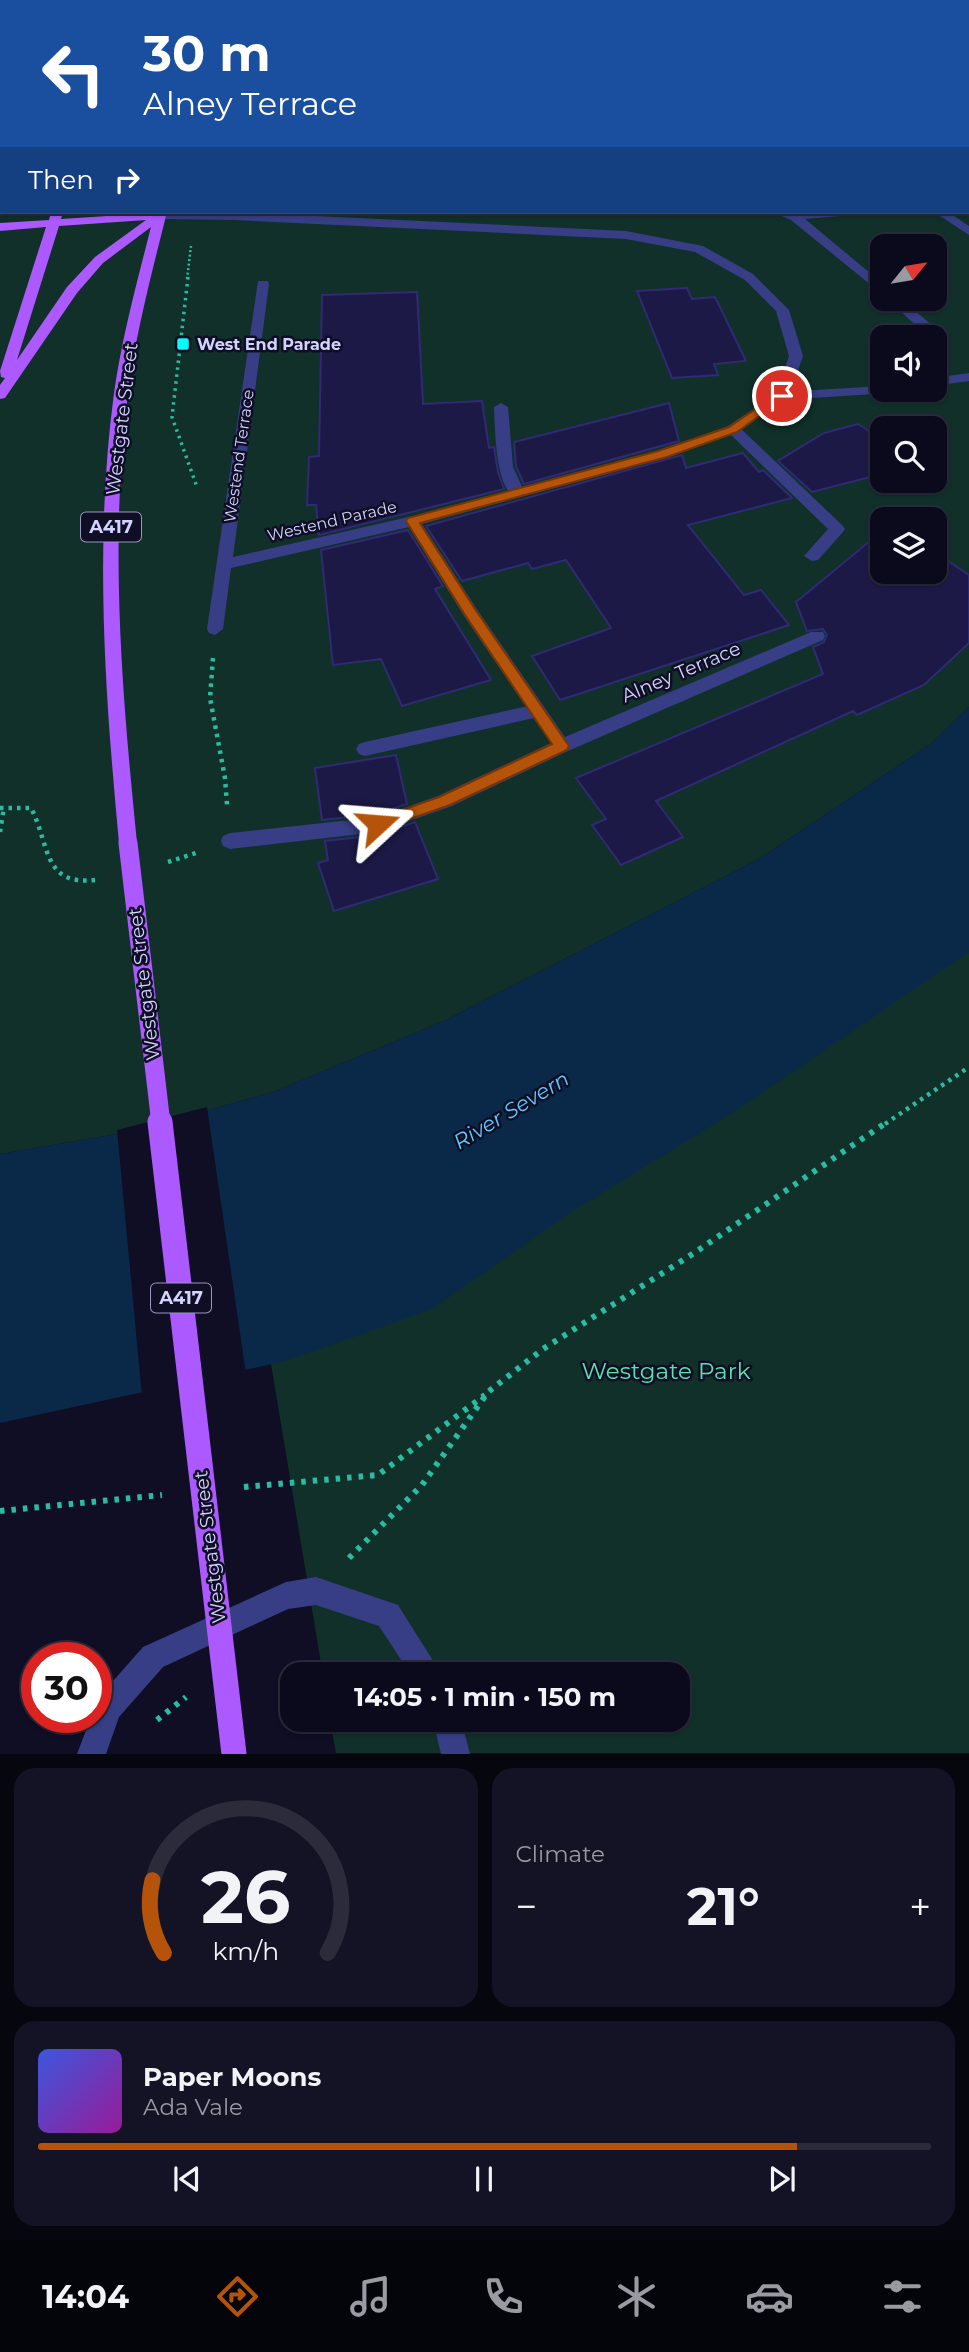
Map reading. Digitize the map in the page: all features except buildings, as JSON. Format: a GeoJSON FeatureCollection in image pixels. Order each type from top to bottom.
{"type":"FeatureCollection","features":[{"type":"Feature","properties":{"kind":"main road"},"geometry":{"type":"LineString","coordinates":[[0,227],[55,218],[139,214]]}},
{"type":"Feature","properties":{"kind":"main road"},"geometry":{"type":"LineString","coordinates":[[0,393],[46,324],[81,280],[99,260],[159,214]]}},
{"type":"Feature","properties":{"kind":"main road","name":"Westgate Street"},"geometry":{"type":"LineString","coordinates":[[160,214],[128,354],[112,474],[112,651],[128,843],[234,1754]]}},
{"type":"Feature","properties":{"kind":"main road"},"geometry":{"type":"LineString","coordinates":[[0,393],[55,218]]}},
{"type":"Feature","properties":{"kind":"street"},"geometry":{"type":"LineString","coordinates":[[185,214],[626,236],[699,250],[750,277],[782,310],[796,356],[782,396],[870,391]]}},
{"type":"Feature","properties":{"kind":"street"},"geometry":{"type":"LineString","coordinates":[[784,214],[794,217],[870,280]]}},
{"type":"Feature","properties":{"kind":"street"},"geometry":{"type":"LineString","coordinates":[[794,217],[821,214]]}},
{"type":"Feature","properties":{"kind":"street"},"geometry":{"type":"LineString","coordinates":[[943,214],[969,231]]}},
{"type":"Feature","properties":{"kind":"street","name":"Westend Terrace"},"geometry":{"type":"LineString","coordinates":[[215,629],[263,284]]}},
{"type":"Feature","properties":{"kind":"street"},"geometry":{"type":"LineString","coordinates":[[908,312],[923,325]]}},
{"type":"Feature","properties":{"kind":"street"},"geometry":{"type":"LineString","coordinates":[[947,380],[969,377]]}},
{"type":"Feature","properties":{"kind":"street","name":"Westend Parade"},"geometry":{"type":"LineString","coordinates":[[225,564],[413,521],[663,454],[733,429],[782,396]]}},
{"type":"Feature","properties":{"kind":"street"},"geometry":{"type":"LineString","coordinates":[[500,407],[506,467],[517,493]]}},
{"type":"Feature","properties":{"kind":"street"},"geometry":{"type":"LineString","coordinates":[[733,429],[838,529],[812,556]]}},
{"type":"Feature","properties":{"kind":"street"},"geometry":{"type":"LineString","coordinates":[[413,521],[562,746]]}},
{"type":"Feature","properties":{"kind":"street","name":"Alney Terrace"},"geometry":{"type":"LineString","coordinates":[[230,841],[378,824],[444,801],[562,746],[817,636]]}},
{"type":"Feature","properties":{"kind":"street"},"geometry":{"type":"LineString","coordinates":[[365,749],[537,711]]}},
{"type":"Feature","properties":{"kind":"street"},"geometry":{"type":"LineString","coordinates":[[91,1754],[108,1708],[153,1657],[286,1596],[316,1591],[388,1615],[419,1662]]}},
{"type":"Feature","properties":{"kind":"street"},"geometry":{"type":"LineString","coordinates":[[450,1732],[456,1754]]}},
{"type":"Feature","properties":{"kind":"path"},"geometry":{"type":"LineString","coordinates":[[198,491],[172,417],[191,247],[202,236],[224,228],[235,216]]}},
{"type":"Feature","properties":{"kind":"path"},"geometry":{"type":"LineString","coordinates":[[215,629],[210,698],[225,778],[230,841]]}},
{"type":"Feature","properties":{"kind":"path"},"geometry":{"type":"LineString","coordinates":[[0,808],[4,807],[0,832]]}},
{"type":"Feature","properties":{"kind":"path"},"geometry":{"type":"LineString","coordinates":[[231,1488],[378,1475],[543,1349],[691,1255],[969,1068]]}},
{"type":"Feature","properties":{"kind":"path"},"geometry":{"type":"LineString","coordinates":[[316,1591],[422,1485],[488,1392]]}},
{"type":"Feature","properties":{"kind":"path"},"geometry":{"type":"LineString","coordinates":[[0,1511],[165,1494]]}},
{"type":"Feature","properties":{"kind":"green space"},"geometry":{"type":"Polygon","coordinates":[[[0,214],[969,214],[969,707],[932,743],[759,859],[444,1021],[273,1092],[135,1131],[0,1154],[0,214]]]}},
{"type":"Feature","properties":{"kind":"green space","name":"Westgate Park"},"geometry":{"type":"Polygon","coordinates":[[[969,824],[969,1753],[336,1753],[332,1732],[690,1732],[690,1662],[321,1662],[248,1226],[969,824]]]}},
{"type":"Feature","properties":{"kind":"water","name":"River Severn"},"geometry":{"type":"Polygon","coordinates":[[[969,707],[969,952],[737,1110],[573,1211],[432,1309],[286,1361],[0,1423],[0,1154],[135,1131],[273,1092],[444,1021],[759,859],[932,743],[969,707]]]}},
{"type":"Feature","properties":{"kind":"pier"},"geometry":{"type":"Polygon","coordinates":[[[207,1107],[246,1374],[142,1396],[117,1130],[207,1107]]]}},
{"type":"Feature","properties":{"kind":"place","name":"West End Parade"},"geometry":{"type":"Point","coordinates":[183,344]}},
{"type":"Feature","properties":{"kind":"route"},"geometry":{"type":"LineString","coordinates":[[378,824],[444,801],[562,746],[470,612],[413,521],[663,454],[733,429],[782,396]]}}]}
